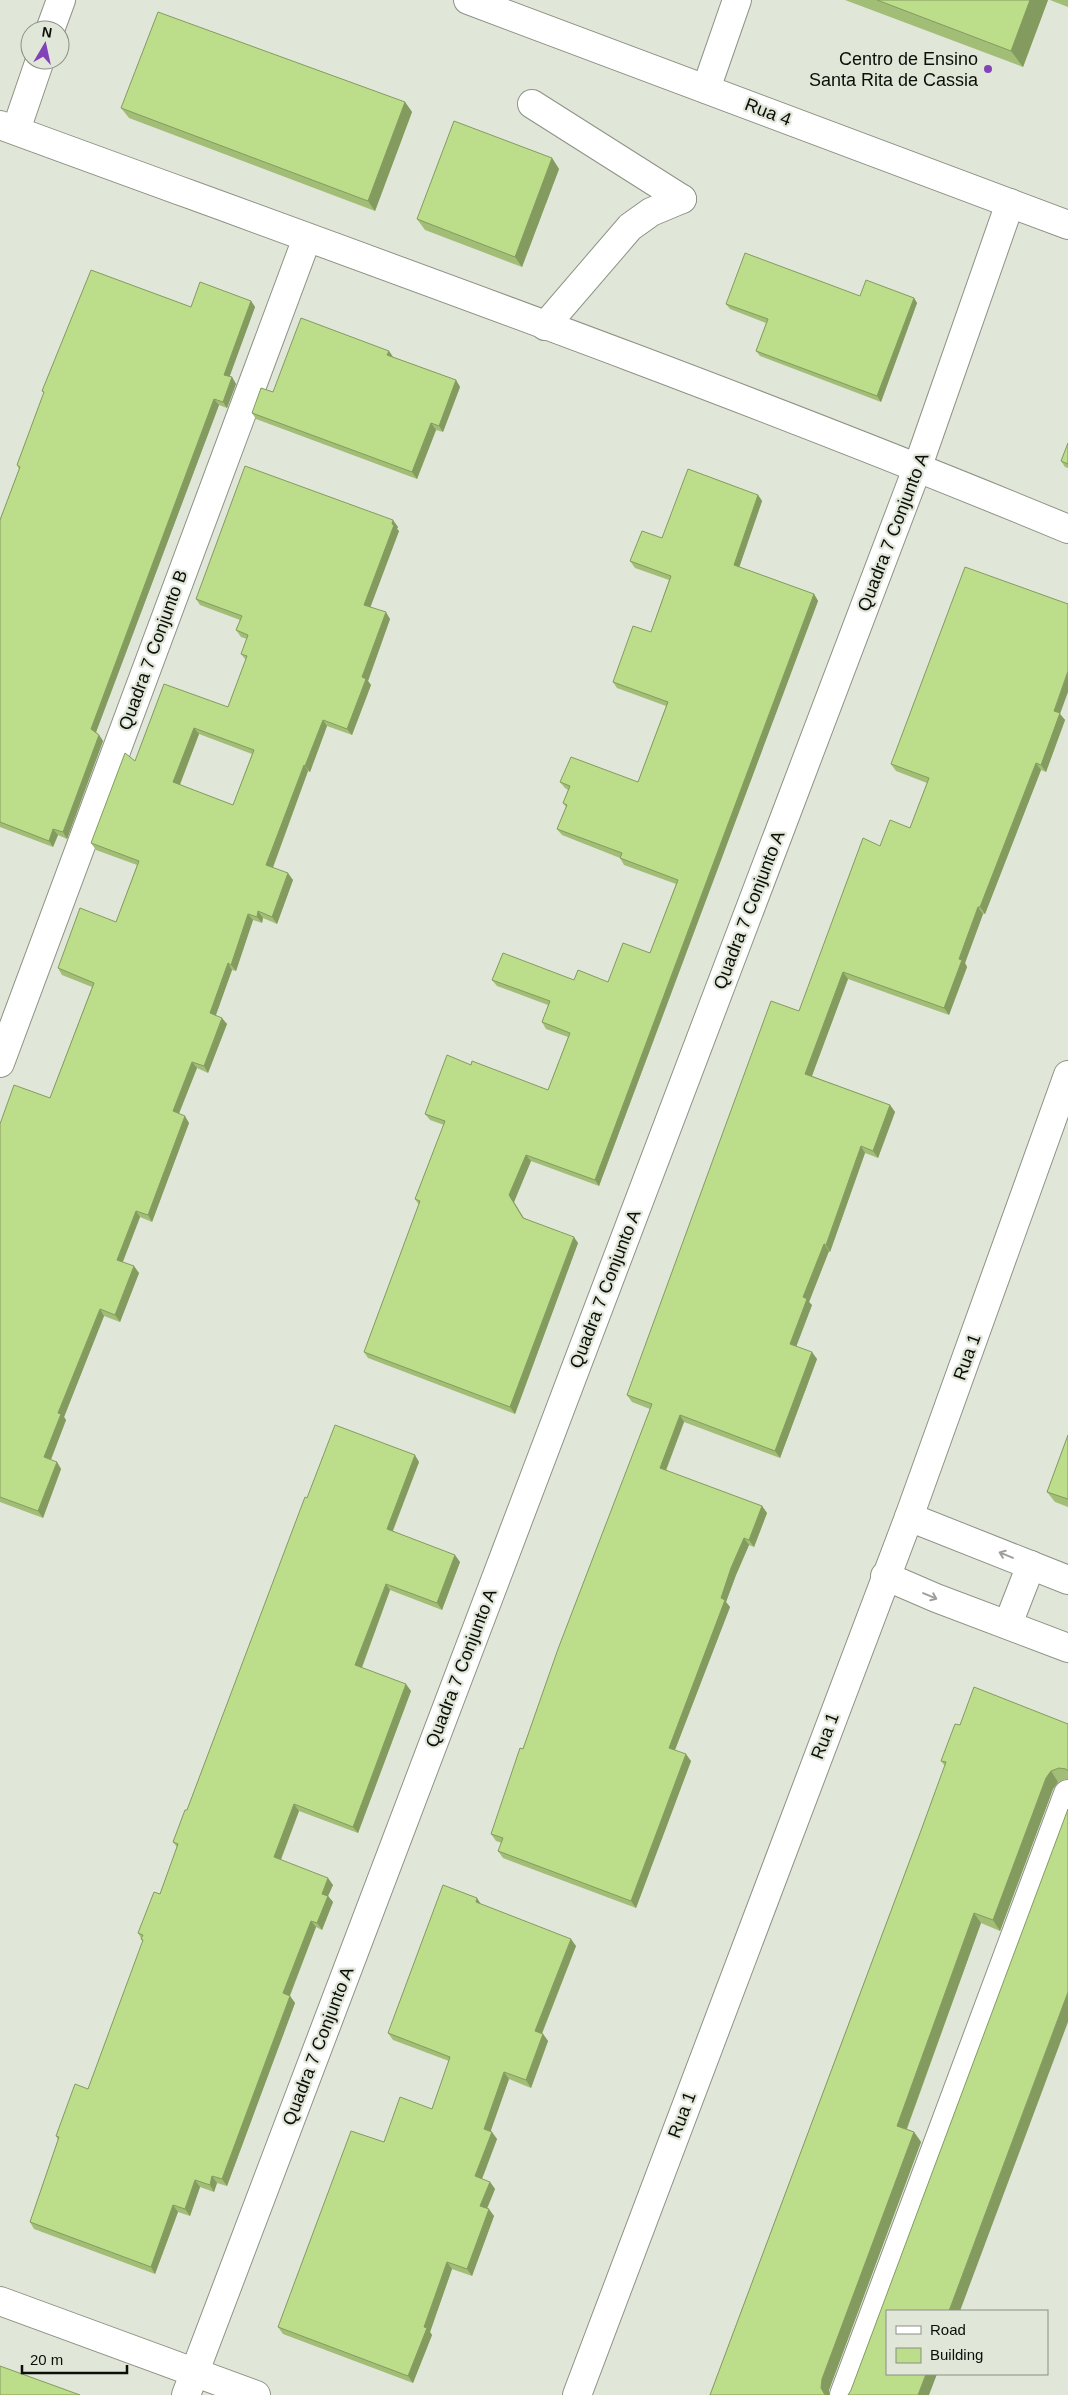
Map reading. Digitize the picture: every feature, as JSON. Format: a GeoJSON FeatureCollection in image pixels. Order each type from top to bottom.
{"type":"FeatureCollection","features":[{"type":"Feature","properties":{"kind":"street"},"geometry":{"type":"LineString","coordinates":[[53,20],[60,0]]}},
{"type":"Feature","properties":{"kind":"street","name":"Rua 4"},"geometry":{"type":"LineString","coordinates":[[468,0],[1068,225]]}},
{"type":"Feature","properties":{"kind":"street"},"geometry":{"type":"LineString","coordinates":[[706,89],[738,0]]}},
{"type":"Feature","properties":{"kind":"street"},"geometry":{"type":"LineString","coordinates":[[35,70],[8,128],[918,466],[1068,529]]}},
{"type":"Feature","properties":{"kind":"street"},"geometry":{"type":"LineString","coordinates":[[532,104],[682,199],[650,212],[630,227],[545,326]]}},
{"type":"Feature","properties":{"kind":"street","name":"Quadra 7 Conjunto A"},"geometry":{"type":"LineString","coordinates":[[190,2384],[918,466],[1010,203]]}},
{"type":"Feature","properties":{"kind":"street","name":"Quadra 7 Conjunto B"},"geometry":{"type":"LineString","coordinates":[[0,1063],[306,238]]}},
{"type":"Feature","properties":{"kind":"street","name":"Rua 1"},"geometry":{"type":"LineString","coordinates":[[577,2395],[885,1576],[909,1517],[1068,1075]]}},
{"type":"Feature","properties":{"kind":"street"},"geometry":{"type":"LineString","coordinates":[[909,1517],[1068,1580]]}},
{"type":"Feature","properties":{"kind":"street"},"geometry":{"type":"LineString","coordinates":[[1008,1624],[1031,1565]]}},
{"type":"Feature","properties":{"kind":"street"},"geometry":{"type":"LineString","coordinates":[[885,1576],[936,1598],[1068,1648]]}},
{"type":"Feature","properties":{"kind":"street"},"geometry":{"type":"LineString","coordinates":[[844,2395],[1068,1794]]}},
{"type":"Feature","properties":{"kind":"street"},"geometry":{"type":"LineString","coordinates":[[0,2301],[190,2384],[256,2395]]}},
{"type":"Feature","properties":{"kind":"building"},"geometry":{"type":"Polygon","coordinates":[[[877,0],[1030,0],[1011,51],[877,0]]]}},
{"type":"Feature","properties":{"kind":"building"},"geometry":{"type":"Polygon","coordinates":[[[158,12],[405,102],[368,201],[121,108],[158,12]]]}},
{"type":"Feature","properties":{"kind":"building"},"geometry":{"type":"Polygon","coordinates":[[[454,121],[552,158],[515,257],[417,219],[454,121]]]}},
{"type":"Feature","properties":{"kind":"building"},"geometry":{"type":"Polygon","coordinates":[[[745,253],[860,296],[866,280],[914,298],[877,396],[756,351],[768,319],[726,304],[745,253]]]}},
{"type":"Feature","properties":{"kind":"building"},"geometry":{"type":"Polygon","coordinates":[[[91,270],[191,307],[200,282],[251,301],[224,375],[232,377],[223,402],[214,399],[91,729],[99,735],[63,832],[53,829],[49,841],[0,822],[0,520],[20,467],[17,465],[44,392],[42,391],[91,270]]]}},
{"type":"Feature","properties":{"kind":"building"},"geometry":{"type":"Polygon","coordinates":[[[301,318],[389,351],[387,355],[456,380],[439,426],[431,423],[412,472],[252,413],[261,388],[273,392],[301,318]]]}},
{"type":"Feature","properties":{"kind":"building"},"geometry":{"type":"Polygon","coordinates":[[[1068,443],[1068,464],[1061,461],[1068,443]]]}},
{"type":"Feature","properties":{"kind":"building"},"geometry":{"type":"Polygon","coordinates":[[[245,466],[393,520],[392,524],[394,525],[364,605],[386,612],[362,677],[366,679],[347,729],[323,720],[304,765],[266,865],[288,873],[272,917],[258,911],[257,917],[248,914],[231,965],[228,963],[210,1013],[222,1018],[204,1066],[192,1062],[173,1111],[185,1116],[148,1215],[136,1211],[117,1260],[134,1266],[115,1315],[100,1309],[58,1413],[61,1414],[44,1457],[57,1462],[38,1511],[0,1497],[0,1124],[14,1085],[50,1098],[94,983],[58,968],[80,908],[116,922],[139,861],[91,843],[125,753],[135,761],[164,684],[228,707],[247,656],[241,654],[248,635],[236,630],[242,616],[196,599],[245,466]],[[194,728],[173,782],[233,805],[254,750],[194,728]]]}},
{"type":"Feature","properties":{"kind":"building"},"geometry":{"type":"Polygon","coordinates":[[[688,469],[758,495],[734,565],[814,594],[595,1180],[526,1155],[509,1195],[523,1218],[574,1237],[510,1407],[364,1352],[420,1201],[415,1199],[445,1121],[425,1114],[447,1055],[471,1065],[472,1061],[548,1090],[570,1033],[542,1022],[550,1001],[492,980],[503,953],[574,980],[578,970],[608,982],[623,943],[650,953],[678,880],[620,858],[622,853],[557,829],[567,805],[563,803],[570,786],[560,782],[571,757],[638,782],[668,702],[613,682],[633,626],[651,632],[671,576],[630,561],[642,531],[662,538],[688,469]]]}},
{"type":"Feature","properties":{"kind":"building"},"geometry":{"type":"Polygon","coordinates":[[[965,567],[1068,604],[1068,671],[1054,711],[1060,713],[1041,765],[1036,763],[980,907],[978,907],[959,959],[962,960],[944,1008],[843,972],[805,1074],[890,1105],[873,1151],[861,1146],[826,1245],[824,1244],[803,1297],[807,1299],[790,1344],[812,1352],[775,1451],[680,1415],[660,1468],[762,1506],[749,1540],[744,1538],[731,1568],[721,1598],[725,1600],[669,1748],[686,1754],[631,1901],[498,1851],[503,1838],[491,1834],[520,1748],[523,1749],[558,1649],[652,1404],[627,1395],[771,1001],[799,1011],[863,838],[880,846],[890,820],[910,828],[929,778],[891,764],[965,567]]]}},
{"type":"Feature","properties":{"kind":"building"},"geometry":{"type":"Polygon","coordinates":[[[335,1425],[415,1455],[387,1529],[455,1555],[437,1603],[386,1584],[355,1665],[406,1684],[353,1827],[294,1804],[274,1857],[328,1878],[322,1894],[328,1896],[317,1923],[311,1921],[283,1993],[290,1996],[222,2179],[212,2176],[210,2185],[195,2180],[185,2209],[173,2205],[151,2267],[30,2222],[59,2137],[56,2136],[75,2084],[88,2089],[143,1940],[141,1939],[143,1935],[138,1933],[154,1892],[160,1894],[178,1844],[173,1842],[185,1810],[187,1810],[305,1497],[307,1498],[335,1425]]]}},
{"type":"Feature","properties":{"kind":"building"},"geometry":{"type":"Polygon","coordinates":[[[1068,1435],[1068,1499],[1047,1492],[1068,1435]]]}},
{"type":"Feature","properties":{"kind":"building"},"geometry":{"type":"Polygon","coordinates":[[[974,1687],[1068,1724],[1068,1771],[1059,1768],[1051,1771],[1046,1778],[993,1920],[974,1913],[897,2126],[914,2132],[822,2379],[821,2388],[825,2395],[710,2395],[946,1762],[941,1761],[955,1724],[960,1725],[974,1687]]]}},
{"type":"Feature","properties":{"kind":"building"},"geometry":{"type":"Polygon","coordinates":[[[1068,1809],[1068,1992],[949,2310],[886,2310],[886,2375],[926,2375],[918,2395],[848,2395],[1068,1809]]]}},
{"type":"Feature","properties":{"kind":"building"},"geometry":{"type":"Polygon","coordinates":[[[443,1885],[477,1898],[476,1902],[571,1939],[535,2031],[543,2034],[526,2080],[504,2072],[484,2129],[492,2132],[475,2176],[490,2182],[480,2206],[489,2209],[467,2269],[447,2262],[424,2327],[427,2328],[408,2376],[278,2327],[351,2131],[384,2142],[400,2097],[432,2109],[450,2057],[388,2033],[443,1885]]]}},
{"type":"Feature","properties":{"kind":"building"},"geometry":{"type":"Polygon","coordinates":[[[0,2366],[80,2395],[0,2395],[0,2366]]]}},
{"type":"Feature","properties":{"kind":"place","name":"Centro de Ensino Santa Rita de Cassia"},"geometry":{"type":"Point","coordinates":[988,69]}}]}
